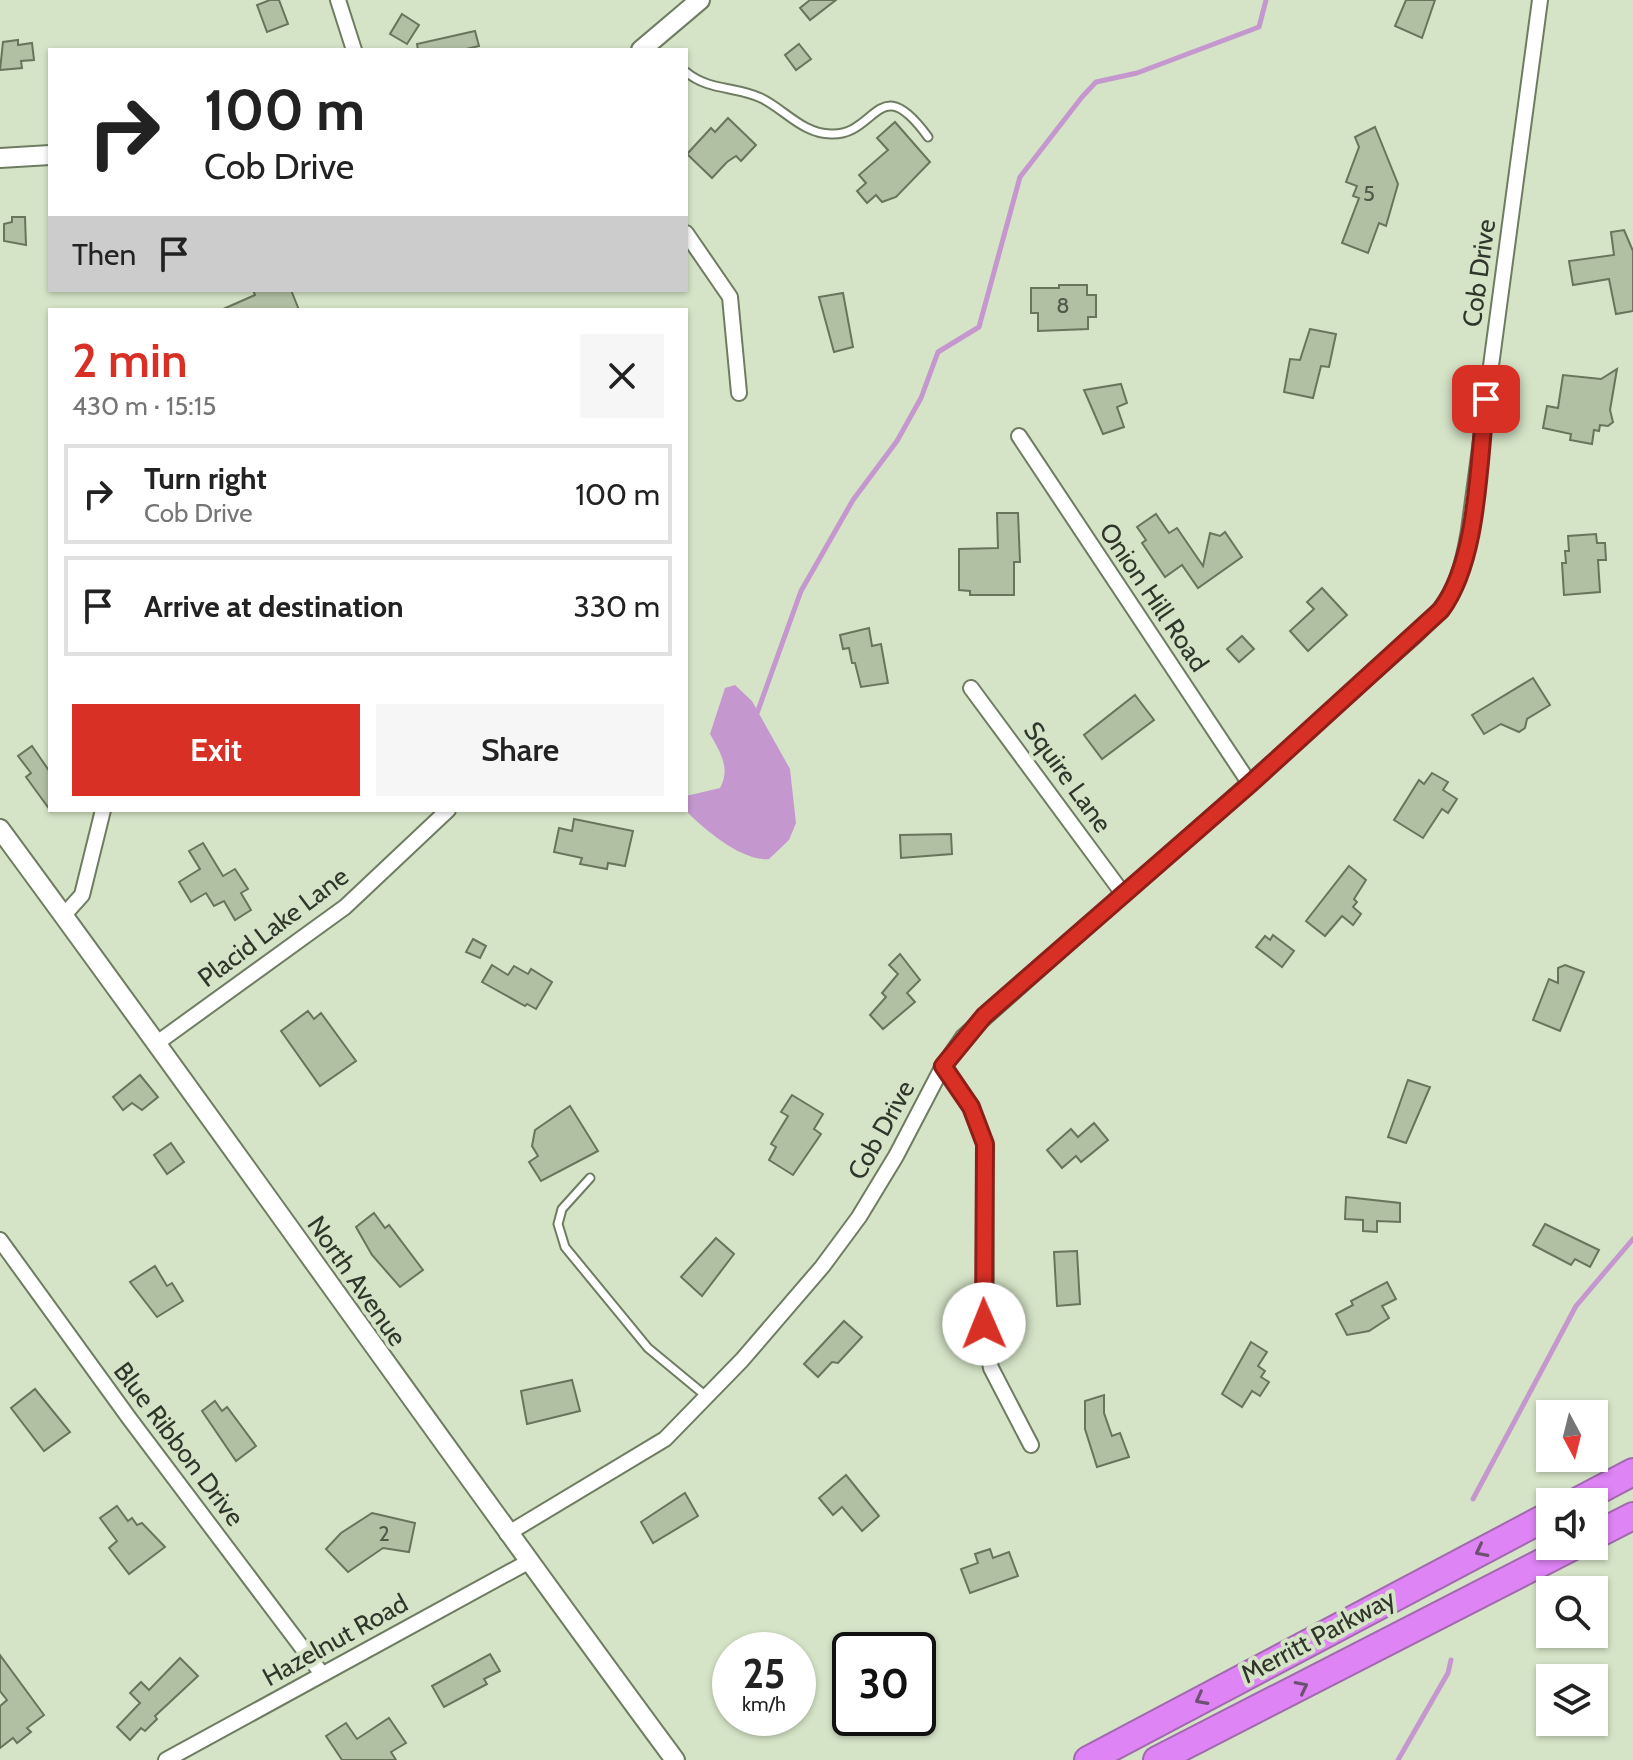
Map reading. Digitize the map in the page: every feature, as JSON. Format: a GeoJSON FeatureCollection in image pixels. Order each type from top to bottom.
{"type":"FeatureCollection","features":[{"type":"Feature","properties":{"kind":"highway"},"geometry":{"type":"LineString","coordinates":[[1603,1488],[1633,1472]]}},
{"type":"Feature","properties":{"kind":"highway"},"geometry":{"type":"LineString","coordinates":[[1608,1529],[1633,1516]]}},
{"type":"Feature","properties":{"kind":"highway","name":"Merritt Parkway"},"geometry":{"type":"LineString","coordinates":[[1088,1760],[1536,1522]]}},
{"type":"Feature","properties":{"kind":"highway","name":"Merritt Parkway"},"geometry":{"type":"LineString","coordinates":[[1157,1760],[1547,1560]]}},
{"type":"Feature","properties":{"kind":"street"},"geometry":{"type":"LineString","coordinates":[[338,0],[353,48]]}},
{"type":"Feature","properties":{"kind":"street"},"geometry":{"type":"LineString","coordinates":[[661,44],[700,0]]}},
{"type":"Feature","properties":{"kind":"street","name":"Cob Drive"},"geometry":{"type":"LineString","coordinates":[[507,1534],[656,1446],[708,1397],[795,1300],[859,1217],[896,1156],[943,1066],[977,1023],[1432,620],[1456,586],[1469,530],[1540,0]]}},
{"type":"Feature","properties":{"kind":"street"},"geometry":{"type":"LineString","coordinates":[[0,158],[48,155]]}},
{"type":"Feature","properties":{"kind":"street"},"geometry":{"type":"LineString","coordinates":[[688,236],[730,297],[739,393]]}},
{"type":"Feature","properties":{"kind":"street","name":"Onion Hill Road"},"geometry":{"type":"LineString","coordinates":[[1019,436],[1250,784]]}},
{"type":"Feature","properties":{"kind":"street","name":"Squire Lane"},"geometry":{"type":"LineString","coordinates":[[971,688],[1124,895]]}},
{"type":"Feature","properties":{"kind":"street"},"geometry":{"type":"LineString","coordinates":[[64,915],[82,895],[103,812]]}},
{"type":"Feature","properties":{"kind":"street","name":"Placid Lake Lane"},"geometry":{"type":"LineString","coordinates":[[157,1043],[345,907],[446,812]]}},
{"type":"Feature","properties":{"kind":"street","name":"North Avenue"},"geometry":{"type":"LineString","coordinates":[[0,829],[157,1043],[507,1534],[675,1760]]}},
{"type":"Feature","properties":{"kind":"street"},"geometry":{"type":"LineString","coordinates":[[943,1066],[971,1107],[983,1132],[987,1165],[986,1342],[997,1381],[1031,1445]]}},
{"type":"Feature","properties":{"kind":"street","name":"Blue Ribbon Drive"},"geometry":{"type":"LineString","coordinates":[[0,1240],[322,1674]]}},
{"type":"Feature","properties":{"kind":"street","name":"Hazelnut Road"},"geometry":{"type":"LineString","coordinates":[[166,1760],[528,1562]]}},
{"type":"Feature","properties":{"kind":"lane"},"geometry":{"type":"LineString","coordinates":[[688,73],[707,86],[760,97],[816,131],[832,135],[846,132],[879,109],[894,106],[907,112],[928,137]]}},
{"type":"Feature","properties":{"kind":"lane"},"geometry":{"type":"LineString","coordinates":[[590,1178],[562,1209],[558,1224],[565,1247],[648,1348],[708,1397]]}},
{"type":"Feature","properties":{"kind":"shaded area"},"geometry":{"type":"Polygon","coordinates":[[[735,685],[752,701],[790,769],[796,823],[789,840],[769,859],[735,850],[687,812],[688,796],[720,788],[723,781],[723,760],[710,734],[725,688],[735,685]]]}},
{"type":"Feature","properties":{"kind":"building"},"geometry":{"type":"Polygon","coordinates":[[[279,0],[288,24],[267,32],[257,5],[279,0]]]}},
{"type":"Feature","properties":{"kind":"building"},"geometry":{"type":"Polygon","coordinates":[[[810,0],[836,0],[810,20],[800,8],[810,0]]]}},
{"type":"Feature","properties":{"kind":"building"},"geometry":{"type":"Polygon","coordinates":[[[1406,0],[1435,0],[1422,38],[1395,26],[1406,0]]]}},
{"type":"Feature","properties":{"kind":"building"},"geometry":{"type":"Polygon","coordinates":[[[402,14],[419,25],[407,44],[390,34],[402,14]]]}},
{"type":"Feature","properties":{"kind":"building"},"geometry":{"type":"Polygon","coordinates":[[[475,31],[479,46],[418,48],[417,44],[475,31]]]}},
{"type":"Feature","properties":{"kind":"building"},"geometry":{"type":"Polygon","coordinates":[[[18,40],[18,45],[32,43],[34,60],[21,61],[22,68],[0,70],[3,42],[18,40]]]}},
{"type":"Feature","properties":{"kind":"building"},"geometry":{"type":"Polygon","coordinates":[[[799,44],[811,59],[796,70],[785,55],[799,44]]]}},
{"type":"Feature","properties":{"kind":"building"},"geometry":{"type":"Polygon","coordinates":[[[728,118],[756,145],[741,161],[736,156],[727,162],[712,178],[688,153],[711,128],[715,132],[728,118]]]}},
{"type":"Feature","properties":{"kind":"building"},"geometry":{"type":"Polygon","coordinates":[[[895,122],[930,162],[896,197],[882,202],[876,195],[867,203],[857,191],[866,183],[859,175],[888,150],[877,138],[895,122]]]}},
{"type":"Feature","properties":{"kind":"building"},"geometry":{"type":"Polygon","coordinates":[[[1375,127],[1398,184],[1386,226],[1379,223],[1368,253],[1342,243],[1359,198],[1353,196],[1357,186],[1346,182],[1359,147],[1355,137],[1375,127]]]}},
{"type":"Feature","properties":{"kind":"building"},"geometry":{"type":"Polygon","coordinates":[[[12,217],[25,217],[26,245],[4,241],[4,224],[12,222],[12,217]]]}},
{"type":"Feature","properties":{"kind":"building"},"geometry":{"type":"Polygon","coordinates":[[[1624,230],[1633,251],[1633,311],[1616,314],[1609,279],[1573,285],[1569,261],[1614,255],[1611,232],[1624,230]]]}},
{"type":"Feature","properties":{"kind":"building"},"geometry":{"type":"Polygon","coordinates":[[[1059,285],[1087,285],[1087,295],[1096,295],[1096,317],[1088,317],[1088,329],[1038,331],[1038,313],[1031,313],[1031,288],[1059,288],[1059,285]]]}},
{"type":"Feature","properties":{"kind":"building"},"geometry":{"type":"Polygon","coordinates":[[[254,292],[292,292],[298,308],[226,308],[255,295],[254,292]]]}},
{"type":"Feature","properties":{"kind":"building"},"geometry":{"type":"Polygon","coordinates":[[[843,293],[853,347],[834,352],[819,297],[843,293]]]}},
{"type":"Feature","properties":{"kind":"building"},"geometry":{"type":"Polygon","coordinates":[[[1310,329],[1336,334],[1329,367],[1321,366],[1313,398],[1284,392],[1290,359],[1300,360],[1310,329]]]}},
{"type":"Feature","properties":{"kind":"building"},"geometry":{"type":"Polygon","coordinates":[[[1617,369],[1610,410],[1613,422],[1608,426],[1600,425],[1599,431],[1594,430],[1592,444],[1570,440],[1571,434],[1543,428],[1547,406],[1558,408],[1563,375],[1601,379],[1617,369]]]}},
{"type":"Feature","properties":{"kind":"building"},"geometry":{"type":"Polygon","coordinates":[[[1121,384],[1127,403],[1117,407],[1124,427],[1103,434],[1084,390],[1121,384]]]}},
{"type":"Feature","properties":{"kind":"building"},"geometry":{"type":"Polygon","coordinates":[[[997,513],[1018,513],[1020,562],[1014,562],[1014,595],[970,595],[970,591],[959,590],[959,549],[998,548],[997,513]]]}},
{"type":"Feature","properties":{"kind":"building"},"geometry":{"type":"Polygon","coordinates":[[[1156,514],[1169,533],[1177,528],[1203,566],[1210,533],[1220,536],[1225,532],[1242,557],[1198,588],[1182,565],[1165,577],[1142,543],[1146,540],[1137,527],[1156,514]]]}},
{"type":"Feature","properties":{"kind":"building"},"geometry":{"type":"Polygon","coordinates":[[[1596,534],[1597,543],[1605,543],[1606,560],[1598,560],[1600,592],[1564,595],[1562,563],[1566,563],[1565,551],[1569,551],[1568,536],[1596,534]]]}},
{"type":"Feature","properties":{"kind":"building"},"geometry":{"type":"Polygon","coordinates":[[[1322,588],[1347,615],[1308,651],[1290,631],[1314,609],[1307,602],[1322,588]]]}},
{"type":"Feature","properties":{"kind":"building"},"geometry":{"type":"Polygon","coordinates":[[[869,628],[872,646],[881,644],[888,683],[861,687],[849,648],[843,649],[840,635],[869,628]]]}},
{"type":"Feature","properties":{"kind":"building"},"geometry":{"type":"Polygon","coordinates":[[[1242,636],[1254,649],[1239,662],[1227,649],[1242,636]]]}},
{"type":"Feature","properties":{"kind":"building"},"geometry":{"type":"Polygon","coordinates":[[[1533,678],[1550,705],[1527,719],[1525,728],[1519,732],[1501,724],[1484,734],[1472,715],[1533,678]]]}},
{"type":"Feature","properties":{"kind":"building"},"geometry":{"type":"Polygon","coordinates":[[[1135,695],[1154,720],[1102,759],[1084,735],[1135,695]]]}},
{"type":"Feature","properties":{"kind":"building"},"geometry":{"type":"Polygon","coordinates":[[[32,746],[48,769],[48,807],[26,777],[31,773],[18,756],[32,746]]]}},
{"type":"Feature","properties":{"kind":"building"},"geometry":{"type":"Polygon","coordinates":[[[1432,773],[1448,782],[1443,790],[1457,799],[1448,813],[1442,809],[1423,838],[1394,820],[1419,780],[1424,784],[1432,773]]]}},
{"type":"Feature","properties":{"kind":"building"},"geometry":{"type":"Polygon","coordinates":[[[574,819],[633,831],[625,866],[608,863],[607,869],[580,864],[582,858],[554,852],[559,828],[572,831],[574,819]]]}},
{"type":"Feature","properties":{"kind":"building"},"geometry":{"type":"Polygon","coordinates":[[[951,834],[952,854],[901,858],[900,835],[951,834]]]}},
{"type":"Feature","properties":{"kind":"building"},"geometry":{"type":"Polygon","coordinates":[[[203,843],[223,876],[235,869],[248,889],[241,893],[251,910],[235,920],[224,901],[214,906],[206,893],[191,902],[179,882],[200,869],[189,851],[203,843]]]}},
{"type":"Feature","properties":{"kind":"building"},"geometry":{"type":"Polygon","coordinates":[[[1349,866],[1366,880],[1354,899],[1357,902],[1353,907],[1361,914],[1353,925],[1342,916],[1325,936],[1306,921],[1349,866]]]}},
{"type":"Feature","properties":{"kind":"building"},"geometry":{"type":"Polygon","coordinates":[[[1273,935],[1294,951],[1282,967],[1256,947],[1265,936],[1270,940],[1273,935]]]}},
{"type":"Feature","properties":{"kind":"building"},"geometry":{"type":"Polygon","coordinates":[[[473,939],[486,946],[480,958],[466,952],[473,939]]]}},
{"type":"Feature","properties":{"kind":"building"},"geometry":{"type":"Polygon","coordinates":[[[900,954],[920,980],[907,993],[915,1002],[883,1029],[870,1015],[886,997],[882,993],[898,974],[889,965],[900,954]]]}},
{"type":"Feature","properties":{"kind":"building"},"geometry":{"type":"Polygon","coordinates":[[[492,965],[508,975],[514,966],[528,974],[531,969],[552,982],[536,1009],[527,1004],[525,1006],[482,982],[492,965]]]}},
{"type":"Feature","properties":{"kind":"building"},"geometry":{"type":"Polygon","coordinates":[[[1565,965],[1584,972],[1560,1031],[1533,1020],[1549,979],[1558,983],[1558,968],[1565,965]]]}},
{"type":"Feature","properties":{"kind":"building"},"geometry":{"type":"Polygon","coordinates":[[[308,1011],[314,1019],[321,1013],[356,1061],[320,1086],[281,1031],[308,1011]]]}},
{"type":"Feature","properties":{"kind":"building"},"geometry":{"type":"Polygon","coordinates":[[[140,1075],[158,1097],[142,1110],[132,1103],[123,1110],[113,1097],[140,1075]]]}},
{"type":"Feature","properties":{"kind":"building"},"geometry":{"type":"Polygon","coordinates":[[[1408,1080],[1430,1087],[1406,1143],[1388,1137],[1408,1080]]]}},
{"type":"Feature","properties":{"kind":"building"},"geometry":{"type":"Polygon","coordinates":[[[792,1095],[823,1114],[814,1129],[821,1134],[793,1175],[769,1160],[776,1147],[771,1144],[788,1116],[781,1112],[792,1095]]]}},
{"type":"Feature","properties":{"kind":"building"},"geometry":{"type":"Polygon","coordinates":[[[570,1106],[598,1151],[541,1181],[529,1162],[538,1156],[532,1146],[535,1130],[570,1106]]]}},
{"type":"Feature","properties":{"kind":"building"},"geometry":{"type":"Polygon","coordinates":[[[1094,1123],[1108,1140],[1081,1162],[1076,1156],[1062,1168],[1047,1150],[1071,1129],[1078,1137],[1094,1123]]]}},
{"type":"Feature","properties":{"kind":"building"},"geometry":{"type":"Polygon","coordinates":[[[171,1143],[184,1162],[167,1174],[154,1155],[171,1143]]]}},
{"type":"Feature","properties":{"kind":"building"},"geometry":{"type":"Polygon","coordinates":[[[1346,1197],[1400,1203],[1400,1222],[1377,1221],[1377,1232],[1363,1231],[1363,1220],[1345,1219],[1346,1197]]]}},
{"type":"Feature","properties":{"kind":"building"},"geometry":{"type":"Polygon","coordinates":[[[374,1213],[385,1228],[389,1225],[423,1270],[400,1287],[372,1255],[356,1227],[374,1213]]]}},
{"type":"Feature","properties":{"kind":"building"},"geometry":{"type":"Polygon","coordinates":[[[1545,1224],[1599,1250],[1590,1267],[1575,1259],[1571,1265],[1533,1245],[1545,1224]]]}},
{"type":"Feature","properties":{"kind":"building"},"geometry":{"type":"Polygon","coordinates":[[[716,1238],[734,1254],[702,1296],[681,1277],[716,1238]]]}},
{"type":"Feature","properties":{"kind":"building"},"geometry":{"type":"Polygon","coordinates":[[[1077,1251],[1080,1304],[1057,1306],[1054,1252],[1077,1251]]]}},
{"type":"Feature","properties":{"kind":"building"},"geometry":{"type":"Polygon","coordinates":[[[155,1266],[167,1286],[172,1283],[183,1301],[157,1317],[130,1282],[155,1266]]]}},
{"type":"Feature","properties":{"kind":"building"},"geometry":{"type":"Polygon","coordinates":[[[1387,1282],[1396,1299],[1382,1306],[1389,1318],[1369,1331],[1347,1335],[1336,1314],[1353,1305],[1351,1301],[1387,1282]]]}},
{"type":"Feature","properties":{"kind":"building"},"geometry":{"type":"Polygon","coordinates":[[[844,1321],[862,1337],[838,1363],[832,1362],[818,1377],[804,1364],[844,1321]]]}},
{"type":"Feature","properties":{"kind":"building"},"geometry":{"type":"Polygon","coordinates":[[[1251,1342],[1267,1352],[1258,1366],[1265,1371],[1261,1377],[1269,1382],[1260,1396],[1252,1391],[1242,1407],[1222,1394],[1251,1342]]]}},
{"type":"Feature","properties":{"kind":"building"},"geometry":{"type":"Polygon","coordinates":[[[572,1380],[580,1411],[527,1424],[521,1391],[572,1380]]]}},
{"type":"Feature","properties":{"kind":"building"},"geometry":{"type":"Polygon","coordinates":[[[35,1389],[70,1432],[44,1451],[11,1408],[35,1389]]]}},
{"type":"Feature","properties":{"kind":"building"},"geometry":{"type":"Polygon","coordinates":[[[1104,1395],[1104,1413],[1112,1436],[1120,1433],[1129,1457],[1097,1467],[1085,1429],[1085,1401],[1104,1395]]]}},
{"type":"Feature","properties":{"kind":"building"},"geometry":{"type":"Polygon","coordinates":[[[215,1401],[222,1411],[227,1407],[256,1446],[236,1461],[202,1411],[215,1401]]]}},
{"type":"Feature","properties":{"kind":"building"},"geometry":{"type":"Polygon","coordinates":[[[846,1475],[879,1516],[862,1531],[842,1507],[833,1515],[819,1498],[846,1475]]]}},
{"type":"Feature","properties":{"kind":"building"},"geometry":{"type":"Polygon","coordinates":[[[685,1493],[698,1516],[653,1543],[641,1522],[685,1493]]]}},
{"type":"Feature","properties":{"kind":"building"},"geometry":{"type":"Polygon","coordinates":[[[117,1506],[128,1521],[132,1518],[137,1525],[142,1523],[165,1547],[129,1574],[109,1548],[117,1541],[100,1518],[117,1506]]]}},
{"type":"Feature","properties":{"kind":"building"},"geometry":{"type":"Polygon","coordinates":[[[372,1513],[415,1523],[409,1552],[383,1548],[348,1572],[326,1549],[341,1533],[372,1513]]]}},
{"type":"Feature","properties":{"kind":"building"},"geometry":{"type":"Polygon","coordinates":[[[990,1549],[993,1558],[1009,1552],[1018,1576],[970,1593],[961,1569],[978,1563],[975,1554],[990,1549]]]}},
{"type":"Feature","properties":{"kind":"building"},"geometry":{"type":"Polygon","coordinates":[[[490,1654],[500,1671],[484,1679],[487,1684],[444,1707],[432,1686],[490,1654]]]}},
{"type":"Feature","properties":{"kind":"building"},"geometry":{"type":"Polygon","coordinates":[[[0,1655],[44,1715],[27,1728],[31,1732],[17,1743],[13,1738],[0,1748],[0,1706],[7,1700],[0,1691],[0,1655]]]}},
{"type":"Feature","properties":{"kind":"building"},"geometry":{"type":"Polygon","coordinates":[[[180,1658],[198,1676],[155,1716],[157,1719],[145,1731],[141,1728],[130,1740],[117,1727],[140,1703],[130,1693],[141,1682],[149,1690],[180,1658]]]}},
{"type":"Feature","properties":{"kind":"building"},"geometry":{"type":"Polygon","coordinates":[[[389,1718],[406,1743],[391,1752],[396,1760],[342,1760],[326,1736],[346,1723],[357,1739],[389,1718]]]}},
{"type":"Feature","properties":{"kind":"waterway"},"geometry":{"type":"LineString","coordinates":[[756,716],[801,591],[853,500],[897,441],[921,398],[938,352],[979,327],[1020,177],[1096,82],[1137,73],[1259,27],[1266,0]]}},
{"type":"Feature","properties":{"kind":"waterway"},"geometry":{"type":"LineString","coordinates":[[1473,1499],[1576,1306],[1633,1239]]}},
{"type":"Feature","properties":{"kind":"waterway"},"geometry":{"type":"LineString","coordinates":[[1398,1760],[1448,1673],[1451,1660]]}},
{"type":"Feature","properties":{"kind":"route"},"geometry":{"type":"LineString","coordinates":[[984,1324],[985,1144],[978,1119],[943,1066],[952,1050],[984,1016],[1250,784],[1441,610],[1456,586],[1462,567],[1486,399]]}}]}
